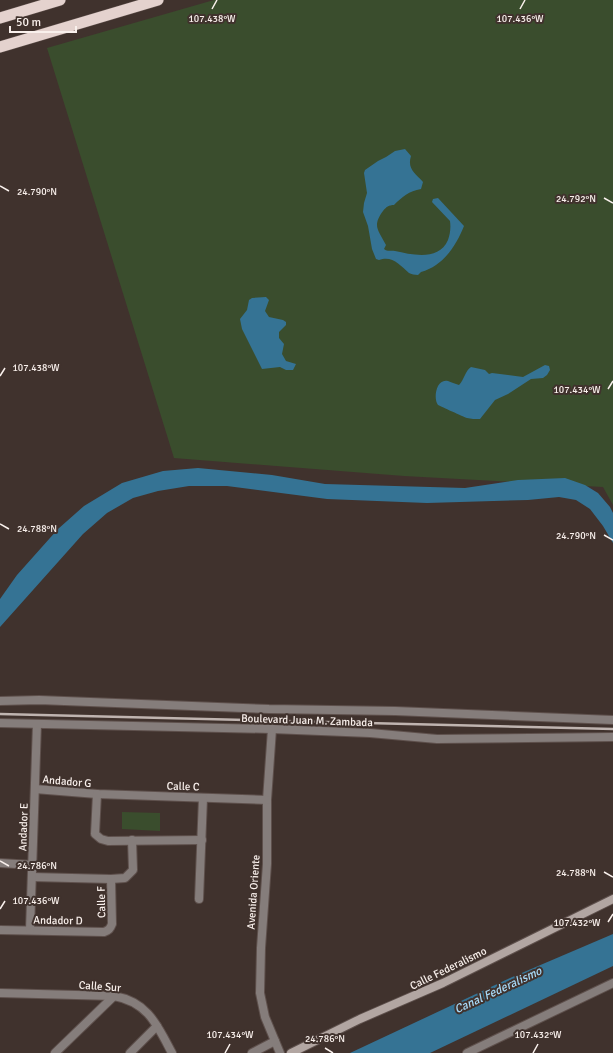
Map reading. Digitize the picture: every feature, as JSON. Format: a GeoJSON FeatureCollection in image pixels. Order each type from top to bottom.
{"type":"FeatureCollection","features":[{"type":"Feature","properties":{"kind":"highway"},"geometry":{"type":"LineString","coordinates":[[0,18],[60,0]]}},
{"type":"Feature","properties":{"kind":"highway"},"geometry":{"type":"LineString","coordinates":[[0,47],[158,0]]}},
{"type":"Feature","properties":{"kind":"main road","name":"Calle Federalismo"},"geometry":{"type":"LineString","coordinates":[[291,1053],[360,1019],[443,983],[613,899]]}},
{"type":"Feature","properties":{"kind":"street","name":"Boulevard Juan M. Zambada"},"geometry":{"type":"LineString","coordinates":[[0,701],[39,700],[269,709],[395,711],[613,720]]}},
{"type":"Feature","properties":{"kind":"street","name":"Boulevard Juan M. Zambada"},"geometry":{"type":"LineString","coordinates":[[0,723],[272,729],[370,733],[437,739],[613,738]]}},
{"type":"Feature","properties":{"kind":"street","name":"Andador E"},"geometry":{"type":"LineString","coordinates":[[30,930],[37,724]]}},
{"type":"Feature","properties":{"kind":"street","name":"Avenida Oriente"},"geometry":{"type":"LineString","coordinates":[[272,729],[267,800],[267,864],[261,948],[260,993],[265,1017],[280,1053]]}},
{"type":"Feature","properties":{"kind":"street","name":"Andador G"},"geometry":{"type":"LineString","coordinates":[[35,789],[97,794]]}},
{"type":"Feature","properties":{"kind":"street","name":"Calle C"},"geometry":{"type":"LineString","coordinates":[[97,794],[267,800]]}},
{"type":"Feature","properties":{"kind":"street"},"geometry":{"type":"LineString","coordinates":[[97,794],[95,832],[97,837],[101,839],[202,840]]}},
{"type":"Feature","properties":{"kind":"street"},"geometry":{"type":"LineString","coordinates":[[199,899],[203,798]]}},
{"type":"Feature","properties":{"kind":"street"},"geometry":{"type":"LineString","coordinates":[[32,877],[125,878],[133,870],[132,840]]}},
{"type":"Feature","properties":{"kind":"street"},"geometry":{"type":"LineString","coordinates":[[0,863],[32,865]]}},
{"type":"Feature","properties":{"kind":"street","name":"Calle F"},"geometry":{"type":"LineString","coordinates":[[111,879],[112,924]]}},
{"type":"Feature","properties":{"kind":"street","name":"Andador D"},"geometry":{"type":"LineString","coordinates":[[0,930],[104,932],[110,929],[112,924]]}},
{"type":"Feature","properties":{"kind":"street"},"geometry":{"type":"LineString","coordinates":[[467,1053],[613,983]]}},
{"type":"Feature","properties":{"kind":"street","name":"Calle Sur"},"geometry":{"type":"LineString","coordinates":[[0,993],[114,996],[126,998],[143,1008],[157,1026],[172,1053]]}},
{"type":"Feature","properties":{"kind":"street"},"geometry":{"type":"LineString","coordinates":[[55,1053],[114,996]]}},
{"type":"Feature","properties":{"kind":"street"},"geometry":{"type":"LineString","coordinates":[[130,1053],[157,1026]]}},
{"type":"Feature","properties":{"kind":"street"},"geometry":{"type":"LineString","coordinates":[[252,1053],[275,1041]]}},
{"type":"Feature","properties":{"kind":"green space"},"geometry":{"type":"Polygon","coordinates":[[[214,0],[613,0],[613,505],[603,487],[404,476],[174,458],[47,48],[214,0]]]}},
{"type":"Feature","properties":{"kind":"green space"},"geometry":{"type":"Polygon","coordinates":[[[122,812],[160,813],[160,831],[122,829],[122,812]]]}},
{"type":"Feature","properties":{"kind":"water"},"geometry":{"type":"Polygon","coordinates":[[[405,149],[411,156],[410,164],[412,170],[423,182],[421,189],[409,193],[394,205],[388,206],[380,216],[377,228],[386,245],[384,249],[388,251],[425,255],[432,254],[444,247],[448,240],[450,221],[432,202],[433,199],[438,198],[464,226],[453,248],[448,254],[436,265],[418,275],[409,273],[392,260],[376,259],[363,212],[367,193],[364,173],[365,170],[395,151],[405,149]]]}},
{"type":"Feature","properties":{"kind":"water"},"geometry":{"type":"Polygon","coordinates":[[[266,297],[269,300],[265,311],[269,317],[286,322],[286,325],[279,332],[279,338],[284,344],[282,354],[286,361],[296,364],[293,370],[286,370],[280,367],[262,369],[242,329],[240,319],[247,310],[249,300],[252,298],[266,297]]]}},
{"type":"Feature","properties":{"kind":"water"},"geometry":{"type":"Polygon","coordinates":[[[545,365],[549,366],[550,370],[547,375],[543,378],[531,379],[508,394],[495,400],[480,419],[467,418],[438,405],[436,394],[438,386],[444,381],[459,385],[471,367],[485,370],[489,374],[492,373],[523,377],[545,365]]]}},
{"type":"Feature","properties":{"kind":"water"},"geometry":{"type":"Polygon","coordinates":[[[198,468],[272,475],[325,484],[465,488],[518,480],[565,478],[585,485],[598,493],[610,507],[613,513],[613,543],[603,526],[590,509],[576,500],[559,497],[528,500],[427,503],[327,499],[227,486],[189,486],[158,491],[133,498],[107,513],[83,534],[0,627],[0,599],[17,575],[58,529],[84,506],[122,483],[163,471],[198,468]]]}},
{"type":"Feature","properties":{"kind":"water","name":"Canal Federalismo"},"geometry":{"type":"Polygon","coordinates":[[[613,934],[613,966],[430,1053],[350,1053],[510,978],[613,934]]]}},
{"type":"Feature","properties":{"kind":"railway"},"geometry":{"type":"LineString","coordinates":[[0,714],[613,729]]}}]}
